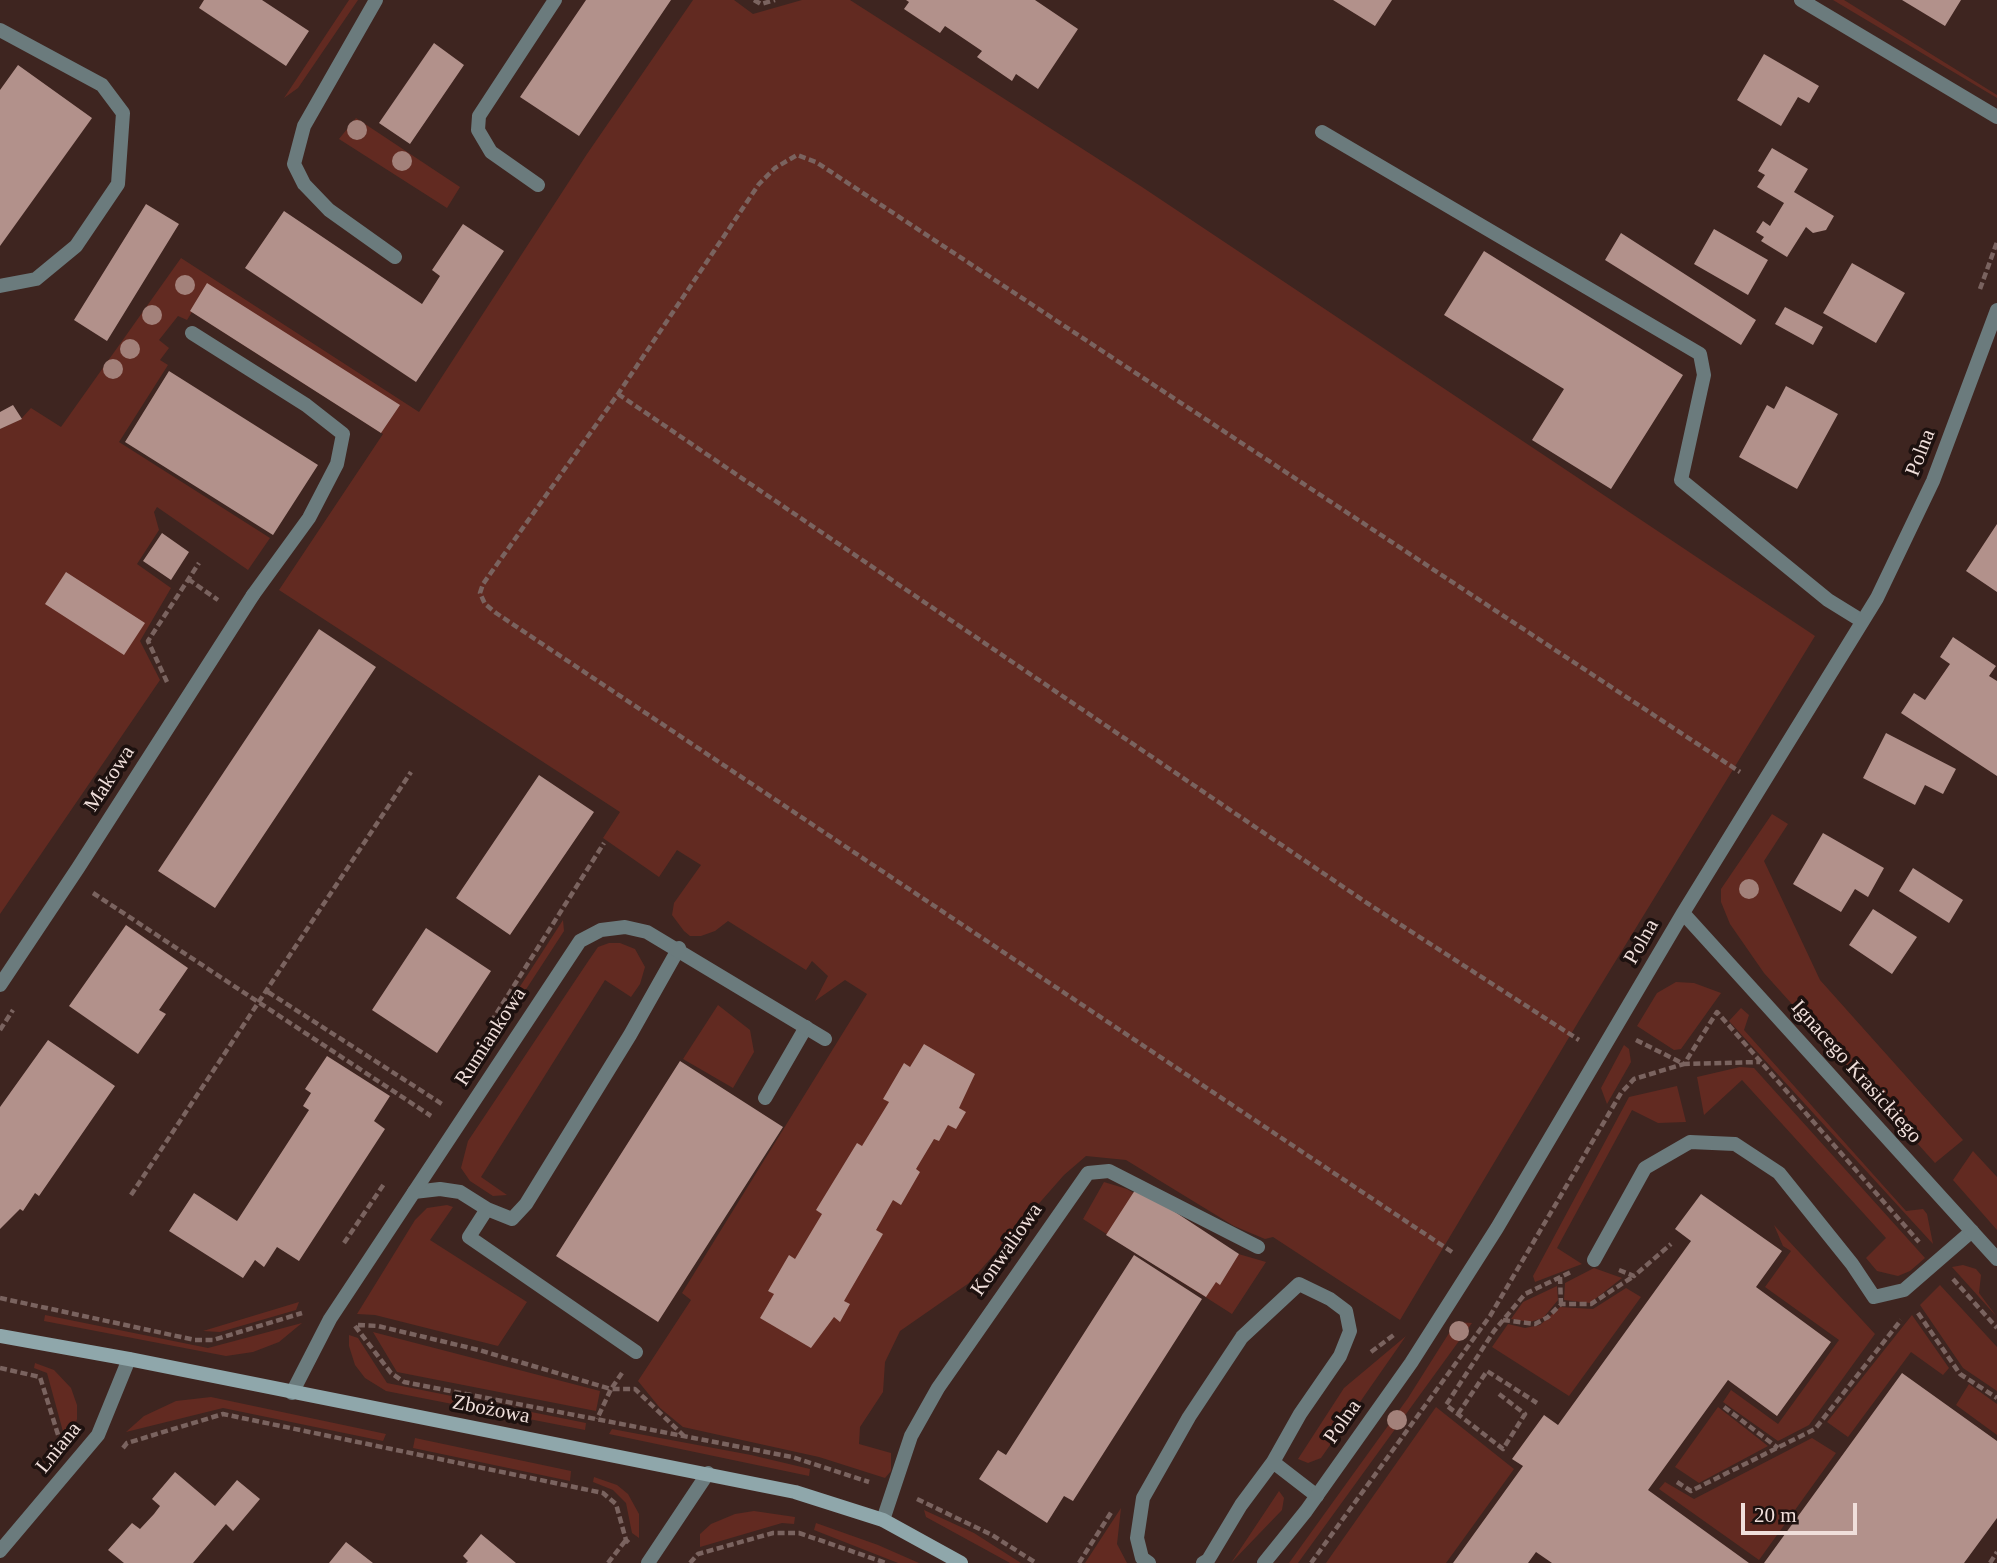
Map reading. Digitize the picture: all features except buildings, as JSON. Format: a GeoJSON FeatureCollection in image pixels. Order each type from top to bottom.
{"type":"FeatureCollection","features":[{"type":"Feature","properties":{"kind":"street"},"geometry":{"type":"LineString","coordinates":[[376,0],[304,126],[294,164],[304,184],[329,210],[395,257]]}},
{"type":"Feature","properties":{"kind":"street"},"geometry":{"type":"LineString","coordinates":[[538,186],[491,152],[478,130],[479,116],[555,0]]}},
{"type":"Feature","properties":{"kind":"street"},"geometry":{"type":"LineString","coordinates":[[1801,0],[1997,117]]}},
{"type":"Feature","properties":{"kind":"street"},"geometry":{"type":"LineString","coordinates":[[0,30],[102,85],[123,113],[118,184],[76,246],[36,279],[0,286]]}},
{"type":"Feature","properties":{"kind":"street"},"geometry":{"type":"LineString","coordinates":[[1322,132],[1699,354],[1704,375],[1681,480],[1828,600],[1862,621]]}},
{"type":"Feature","properties":{"kind":"street","name":"Polna"},"geometry":{"type":"LineString","coordinates":[[1264,1563],[1317,1496],[1411,1363],[1472,1267],[1683,913],[1862,621],[1913,527],[1997,310]]}},
{"type":"Feature","properties":{"kind":"street","name":"Makowa"},"geometry":{"type":"LineString","coordinates":[[0,985],[253,595],[309,518],[337,464],[343,433],[306,405],[192,332]]}},
{"type":"Feature","properties":{"kind":"street","name":"Ignacego Krasickiego"},"geometry":{"type":"LineString","coordinates":[[1683,913],[1997,1259]]}},
{"type":"Feature","properties":{"kind":"street","name":"Rumiankowa"},"geometry":{"type":"LineString","coordinates":[[292,1393],[330,1319],[580,941],[601,930],[625,927],[648,932],[679,948],[825,1039]]}},
{"type":"Feature","properties":{"kind":"street"},"geometry":{"type":"LineString","coordinates":[[414,1192],[440,1189],[460,1192],[487,1209],[512,1219],[526,1204],[630,1035],[679,948]]}},
{"type":"Feature","properties":{"kind":"street"},"geometry":{"type":"LineString","coordinates":[[765,1098],[806,1027]]}},
{"type":"Feature","properties":{"kind":"street"},"geometry":{"type":"LineString","coordinates":[[1594,1260],[1645,1168],[1689,1142],[1735,1144],[1779,1173],[1852,1264],[1874,1297],[1904,1290],[1972,1231]]}},
{"type":"Feature","properties":{"kind":"street","name":"Konwaliowa"},"geometry":{"type":"LineString","coordinates":[[883,1520],[911,1436],[937,1388],[1087,1173],[1109,1171],[1258,1247]]}},
{"type":"Feature","properties":{"kind":"street"},"geometry":{"type":"LineString","coordinates":[[487,1209],[469,1237],[636,1352]]}},
{"type":"Feature","properties":{"kind":"street"},"geometry":{"type":"LineString","coordinates":[[1149,1563],[1142,1558],[1137,1538],[1143,1498],[1189,1417],[1242,1337],[1299,1284],[1330,1299],[1346,1311],[1350,1331],[1340,1356],[1300,1414],[1273,1462],[1241,1505],[1208,1560],[1203,1563]]}},
{"type":"Feature","properties":{"kind":"street","name":"Zbożowa"},"geometry":{"type":"LineString","coordinates":[[0,1336],[129,1359],[795,1492],[883,1520],[961,1563]]}},
{"type":"Feature","properties":{"kind":"street","name":"Lniana"},"geometry":{"type":"LineString","coordinates":[[0,1551],[98,1435],[129,1359]]}},
{"type":"Feature","properties":{"kind":"street"},"geometry":{"type":"LineString","coordinates":[[1273,1462],[1317,1496]]}},
{"type":"Feature","properties":{"kind":"street"},"geometry":{"type":"LineString","coordinates":[[649,1561],[708,1473]]}},
{"type":"Feature","properties":{"kind":"path"},"geometry":{"type":"LineString","coordinates":[[754,0],[761,5],[775,0]]}},
{"type":"Feature","properties":{"kind":"path"},"geometry":{"type":"LineString","coordinates":[[1472,1267],[485,604],[480,593],[483,584],[618,394],[760,184],[775,168],[797,155],[816,162],[1760,786]]}},
{"type":"Feature","properties":{"kind":"path"},"geometry":{"type":"LineString","coordinates":[[1978,295],[1997,242]]}},
{"type":"Feature","properties":{"kind":"path"},"geometry":{"type":"LineString","coordinates":[[618,394],[1356,895],[1600,1054]]}},
{"type":"Feature","properties":{"kind":"path"},"geometry":{"type":"LineString","coordinates":[[168,684],[148,641],[199,563]]}},
{"type":"Feature","properties":{"kind":"path"},"geometry":{"type":"LineString","coordinates":[[1734,785],[1748,762]]}},
{"type":"Feature","properties":{"kind":"path"},"geometry":{"type":"LineString","coordinates":[[131,1195],[268,992],[411,772]]}},
{"type":"Feature","properties":{"kind":"path"},"geometry":{"type":"LineString","coordinates":[[484,1032],[604,844]]}},
{"type":"Feature","properties":{"kind":"path"},"geometry":{"type":"LineString","coordinates":[[90,891],[431,1116]]}},
{"type":"Feature","properties":{"kind":"path"},"geometry":{"type":"LineString","coordinates":[[268,992],[463,1118]]}},
{"type":"Feature","properties":{"kind":"path"},"geometry":{"type":"LineString","coordinates":[[1571,1051],[1592,1016],[1684,1064],[1760,1062]]}},
{"type":"Feature","properties":{"kind":"path"},"geometry":{"type":"LineString","coordinates":[[424,1127],[447,1091]]}},
{"type":"Feature","properties":{"kind":"path"},"geometry":{"type":"LineString","coordinates":[[342,1248],[385,1182]]}},
{"type":"Feature","properties":{"kind":"path"},"geometry":{"type":"LineString","coordinates":[[1444,1261],[1458,1239]]}},
{"type":"Feature","properties":{"kind":"path"},"geometry":{"type":"LineString","coordinates":[[1503,1320],[1535,1324],[1548,1317],[1561,1304],[1591,1304],[1634,1276],[1671,1244]]}},
{"type":"Feature","properties":{"kind":"path"},"geometry":{"type":"LineString","coordinates":[[1499,1394],[1525,1415],[1503,1449],[1446,1405],[1503,1320],[1525,1294],[1594,1260],[1634,1276]]}},
{"type":"Feature","properties":{"kind":"path"},"geometry":{"type":"LineString","coordinates":[[1560,1277],[1561,1304]]}},
{"type":"Feature","properties":{"kind":"path"},"geometry":{"type":"LineString","coordinates":[[0,1298],[195,1340],[213,1340],[302,1313],[330,1319]]}},
{"type":"Feature","properties":{"kind":"path"},"geometry":{"type":"LineString","coordinates":[[302,1313],[308,1302]]}},
{"type":"Feature","properties":{"kind":"path"},"geometry":{"type":"LineString","coordinates":[[1913,1305],[1960,1374],[1997,1398]]}},
{"type":"Feature","properties":{"kind":"path"},"geometry":{"type":"LineString","coordinates":[[1677,1482],[1691,1491],[1815,1429],[1905,1315]]}},
{"type":"Feature","properties":{"kind":"path"},"geometry":{"type":"LineString","coordinates":[[1311,1563],[1490,1316]]}},
{"type":"Feature","properties":{"kind":"path"},"geometry":{"type":"LineString","coordinates":[[580,1488],[597,1419],[611,1389],[466,1347],[379,1326],[353,1325],[391,1373],[404,1382],[597,1419],[792,1457],[933,1505],[992,1535],[1036,1563]]}},
{"type":"Feature","properties":{"kind":"path"},"geometry":{"type":"LineString","coordinates":[[1369,1354],[1398,1332]]}},
{"type":"Feature","properties":{"kind":"path"},"geometry":{"type":"LineString","coordinates":[[0,1368],[40,1377],[58,1440],[111,1460],[127,1443],[223,1414],[603,1493],[616,1504],[626,1540],[649,1561]]}},
{"type":"Feature","properties":{"kind":"path"},"geometry":{"type":"LineString","coordinates":[[1458,1414],[1487,1371],[1537,1403]]}},
{"type":"Feature","properties":{"kind":"path"},"geometry":{"type":"LineString","coordinates":[[1724,1407],[1778,1448]]}},
{"type":"Feature","properties":{"kind":"path"},"geometry":{"type":"LineString","coordinates":[[690,1563],[698,1555],[773,1533],[799,1533],[886,1563]]}},
{"type":"Feature","properties":{"kind":"path"},"geometry":{"type":"LineString","coordinates":[[608,1563],[626,1540]]}},
{"type":"Feature","properties":{"kind":"path"},"geometry":{"type":"LineString","coordinates":[[1990,1563],[1997,1552]]}},
{"type":"Feature","properties":{"kind":"shaded area"},"geometry":{"type":"Polygon","coordinates":[[[349,0],[358,0],[298,88],[284,98],[349,0]]]}},
{"type":"Feature","properties":{"kind":"shaded area"},"geometry":{"type":"Polygon","coordinates":[[[693,0],[734,0],[753,14],[802,0],[850,0],[1142,187],[1815,636],[1580,1019],[1400,1320],[1273,1237],[1265,1239],[1234,1226],[1126,1160],[1086,1156],[1064,1175],[969,1283],[900,1331],[885,1362],[883,1392],[860,1427],[859,1444],[891,1453],[891,1471],[885,1478],[819,1457],[683,1427],[660,1408],[638,1381],[691,1300],[682,1293],[867,994],[845,980],[815,1001],[828,976],[812,961],[806,970],[728,921],[715,931],[701,936],[690,936],[672,915],[674,903],[701,865],[677,850],[659,877],[603,838],[620,812],[279,590],[383,434],[192,312],[187,320],[178,316],[159,340],[169,348],[160,360],[168,365],[119,442],[270,538],[248,570],[157,507],[154,512],[159,530],[137,564],[171,588],[140,641],[160,680],[0,914],[0,429],[21,419],[31,408],[61,427],[181,258],[419,412],[587,154],[693,0]]]}},
{"type":"Feature","properties":{"kind":"shaded area"},"geometry":{"type":"Polygon","coordinates":[[[1833,0],[1844,0],[1997,95],[1997,98],[1833,0]]]}},
{"type":"Feature","properties":{"kind":"shaded area"},"geometry":{"type":"Polygon","coordinates":[[[356,118],[460,187],[447,208],[339,139],[356,118]]]}},
{"type":"Feature","properties":{"kind":"shaded area"},"geometry":{"type":"Polygon","coordinates":[[[1772,814],[1788,824],[1764,861],[1820,980],[1963,1140],[1935,1163],[1764,973],[1730,924],[1721,902],[1721,889],[1772,814]]]}},
{"type":"Feature","properties":{"kind":"shaded area"},"geometry":{"type":"Polygon","coordinates":[[[563,920],[564,931],[471,1074],[462,1076],[563,920]]]}},
{"type":"Feature","properties":{"kind":"shaded area"},"geometry":{"type":"Polygon","coordinates":[[[620,943],[635,949],[645,967],[640,984],[631,997],[605,980],[481,1177],[507,1195],[493,1196],[470,1181],[461,1168],[468,1141],[598,947],[620,943]]]}},
{"type":"Feature","properties":{"kind":"shaded area"},"geometry":{"type":"Polygon","coordinates":[[[1676,982],[1694,983],[1721,993],[1681,1049],[1674,1050],[1637,1026],[1657,993],[1676,982]]]}},
{"type":"Feature","properties":{"kind":"shaded area"},"geometry":{"type":"Polygon","coordinates":[[[718,1005],[750,1030],[754,1052],[733,1088],[683,1059],[718,1005]]]}},
{"type":"Feature","properties":{"kind":"shaded area"},"geometry":{"type":"Polygon","coordinates":[[[1741,1008],[1749,1015],[1744,1030],[1906,1211],[1923,1209],[1927,1214],[1933,1244],[1729,1021],[1741,1008]]]}},
{"type":"Feature","properties":{"kind":"shaded area"},"geometry":{"type":"Polygon","coordinates":[[[1624,1045],[1629,1049],[1631,1062],[1607,1104],[1601,1088],[1624,1045]]]}},
{"type":"Feature","properties":{"kind":"shaded area"},"geometry":{"type":"Polygon","coordinates":[[[1740,1067],[1754,1068],[1925,1258],[1910,1271],[1898,1276],[1877,1271],[1866,1258],[1886,1238],[1742,1080],[1704,1115],[1697,1077],[1740,1067]]]}},
{"type":"Feature","properties":{"kind":"shaded area"},"geometry":{"type":"Polygon","coordinates":[[[1677,1086],[1686,1122],[1658,1123],[1632,1110],[1557,1248],[1582,1264],[1535,1282],[1533,1276],[1629,1097],[1677,1086]]]}},
{"type":"Feature","properties":{"kind":"shaded area"},"geometry":{"type":"Polygon","coordinates":[[[1973,1151],[1997,1177],[1997,1230],[1953,1180],[1973,1151]]]}},
{"type":"Feature","properties":{"kind":"shaded area"},"geometry":{"type":"Polygon","coordinates":[[[1104,1182],[1127,1189],[1235,1253],[1266,1262],[1232,1314],[1083,1219],[1104,1182]]]}},
{"type":"Feature","properties":{"kind":"shaded area"},"geometry":{"type":"Polygon","coordinates":[[[447,1205],[453,1207],[430,1240],[527,1302],[498,1346],[375,1315],[357,1314],[415,1220],[427,1208],[447,1205]]]}},
{"type":"Feature","properties":{"kind":"shaded area"},"geometry":{"type":"Polygon","coordinates":[[[1774,1225],[1875,1334],[1809,1425],[1778,1441],[1723,1402],[1731,1390],[1778,1424],[1839,1340],[1765,1287],[1791,1251],[1783,1246],[1774,1225]]]}},
{"type":"Feature","properties":{"kind":"shaded area"},"geometry":{"type":"Polygon","coordinates":[[[1963,1265],[1976,1269],[1981,1275],[1979,1293],[1997,1317],[1952,1267],[1963,1265]]]}},
{"type":"Feature","properties":{"kind":"shaded area"},"geometry":{"type":"Polygon","coordinates":[[[1594,1268],[1622,1278],[1590,1303],[1564,1300],[1565,1283],[1594,1268]]]}},
{"type":"Feature","properties":{"kind":"shaded area"},"geometry":{"type":"Polygon","coordinates":[[[1940,1285],[1997,1347],[1997,1391],[1963,1368],[1920,1305],[1940,1285]]]}},
{"type":"Feature","properties":{"kind":"shaded area"},"geometry":{"type":"Polygon","coordinates":[[[1557,1286],[1558,1300],[1543,1318],[1530,1322],[1511,1319],[1523,1302],[1557,1286]]]}},
{"type":"Feature","properties":{"kind":"shaded area"},"geometry":{"type":"Polygon","coordinates":[[[1626,1288],[1641,1297],[1569,1396],[1492,1347],[1508,1324],[1525,1328],[1540,1325],[1560,1307],[1593,1309],[1626,1288]]]}},
{"type":"Feature","properties":{"kind":"shaded area"},"geometry":{"type":"Polygon","coordinates":[[[299,1302],[296,1310],[220,1332],[203,1331],[299,1302]]]}},
{"type":"Feature","properties":{"kind":"shaded area"},"geometry":{"type":"Polygon","coordinates":[[[45,1315],[208,1348],[302,1323],[279,1342],[253,1352],[226,1356],[44,1321],[45,1315]]]}},
{"type":"Feature","properties":{"kind":"shaded area"},"geometry":{"type":"Polygon","coordinates":[[[1912,1315],[1949,1368],[1943,1375],[1911,1352],[1848,1437],[1827,1422],[1912,1315]]]}},
{"type":"Feature","properties":{"kind":"shaded area"},"geometry":{"type":"Polygon","coordinates":[[[1456,1322],[1472,1323],[1298,1563],[1289,1563],[1408,1398],[1456,1322]]]}},
{"type":"Feature","properties":{"kind":"shaded area"},"geometry":{"type":"Polygon","coordinates":[[[373,1332],[600,1391],[596,1411],[397,1372],[373,1332]]]}},
{"type":"Feature","properties":{"kind":"shaded area"},"geometry":{"type":"Polygon","coordinates":[[[349,1335],[358,1338],[387,1383],[586,1423],[585,1430],[386,1391],[365,1378],[355,1365],[349,1346],[349,1335]]]}},
{"type":"Feature","properties":{"kind":"shaded area"},"geometry":{"type":"Polygon","coordinates":[[[1406,1336],[1321,1458],[1308,1463],[1298,1459],[1344,1388],[1406,1336]]]}},
{"type":"Feature","properties":{"kind":"shaded area"},"geometry":{"type":"Polygon","coordinates":[[[35,1363],[54,1370],[71,1388],[77,1405],[77,1419],[70,1441],[65,1439],[47,1373],[34,1368],[35,1363]]]}},
{"type":"Feature","properties":{"kind":"shaded area"},"geometry":{"type":"Polygon","coordinates":[[[1969,1384],[1997,1404],[1997,1435],[1956,1405],[1969,1384]]]}},
{"type":"Feature","properties":{"kind":"shaded area"},"geometry":{"type":"Polygon","coordinates":[[[211,1397],[386,1434],[383,1441],[223,1408],[126,1432],[144,1416],[176,1401],[211,1397]]]}},
{"type":"Feature","properties":{"kind":"shaded area"},"geometry":{"type":"Polygon","coordinates":[[[1436,1407],[1514,1469],[1446,1563],[1326,1563],[1436,1407]]]}},
{"type":"Feature","properties":{"kind":"shaded area"},"geometry":{"type":"Polygon","coordinates":[[[1718,1407],[1768,1446],[1699,1483],[1675,1467],[1718,1407]]]}},
{"type":"Feature","properties":{"kind":"shaded area"},"geometry":{"type":"Polygon","coordinates":[[[612,1429],[810,1469],[809,1476],[609,1434],[612,1429]]]}},
{"type":"Feature","properties":{"kind":"shaded area"},"geometry":{"type":"Polygon","coordinates":[[[415,1438],[571,1471],[570,1481],[413,1448],[415,1438]]]}},
{"type":"Feature","properties":{"kind":"shaded area"},"geometry":{"type":"Polygon","coordinates":[[[1812,1438],[1836,1453],[1759,1560],[1659,1489],[1665,1482],[1694,1499],[1812,1438]]]}},
{"type":"Feature","properties":{"kind":"shaded area"},"geometry":{"type":"Polygon","coordinates":[[[594,1477],[617,1485],[628,1494],[639,1514],[639,1538],[632,1533],[626,1503],[613,1490],[593,1482],[594,1477]]]}},
{"type":"Feature","properties":{"kind":"shaded area"},"geometry":{"type":"Polygon","coordinates":[[[1279,1491],[1284,1498],[1282,1510],[1231,1563],[1279,1491]]]}},
{"type":"Feature","properties":{"kind":"shaded area"},"geometry":{"type":"Polygon","coordinates":[[[1121,1508],[1117,1544],[1127,1563],[1085,1563],[1121,1508]]]}},
{"type":"Feature","properties":{"kind":"shaded area"},"geometry":{"type":"Polygon","coordinates":[[[924,1510],[974,1533],[1021,1563],[1010,1563],[926,1517],[924,1510]]]}},
{"type":"Feature","properties":{"kind":"shaded area"},"geometry":{"type":"Polygon","coordinates":[[[754,1511],[795,1517],[794,1524],[782,1523],[700,1547],[700,1534],[711,1524],[735,1514],[754,1511]]]}},
{"type":"Feature","properties":{"kind":"shaded area"},"geometry":{"type":"Polygon","coordinates":[[[816,1523],[919,1563],[898,1563],[814,1530],[816,1523]]]}}]}
